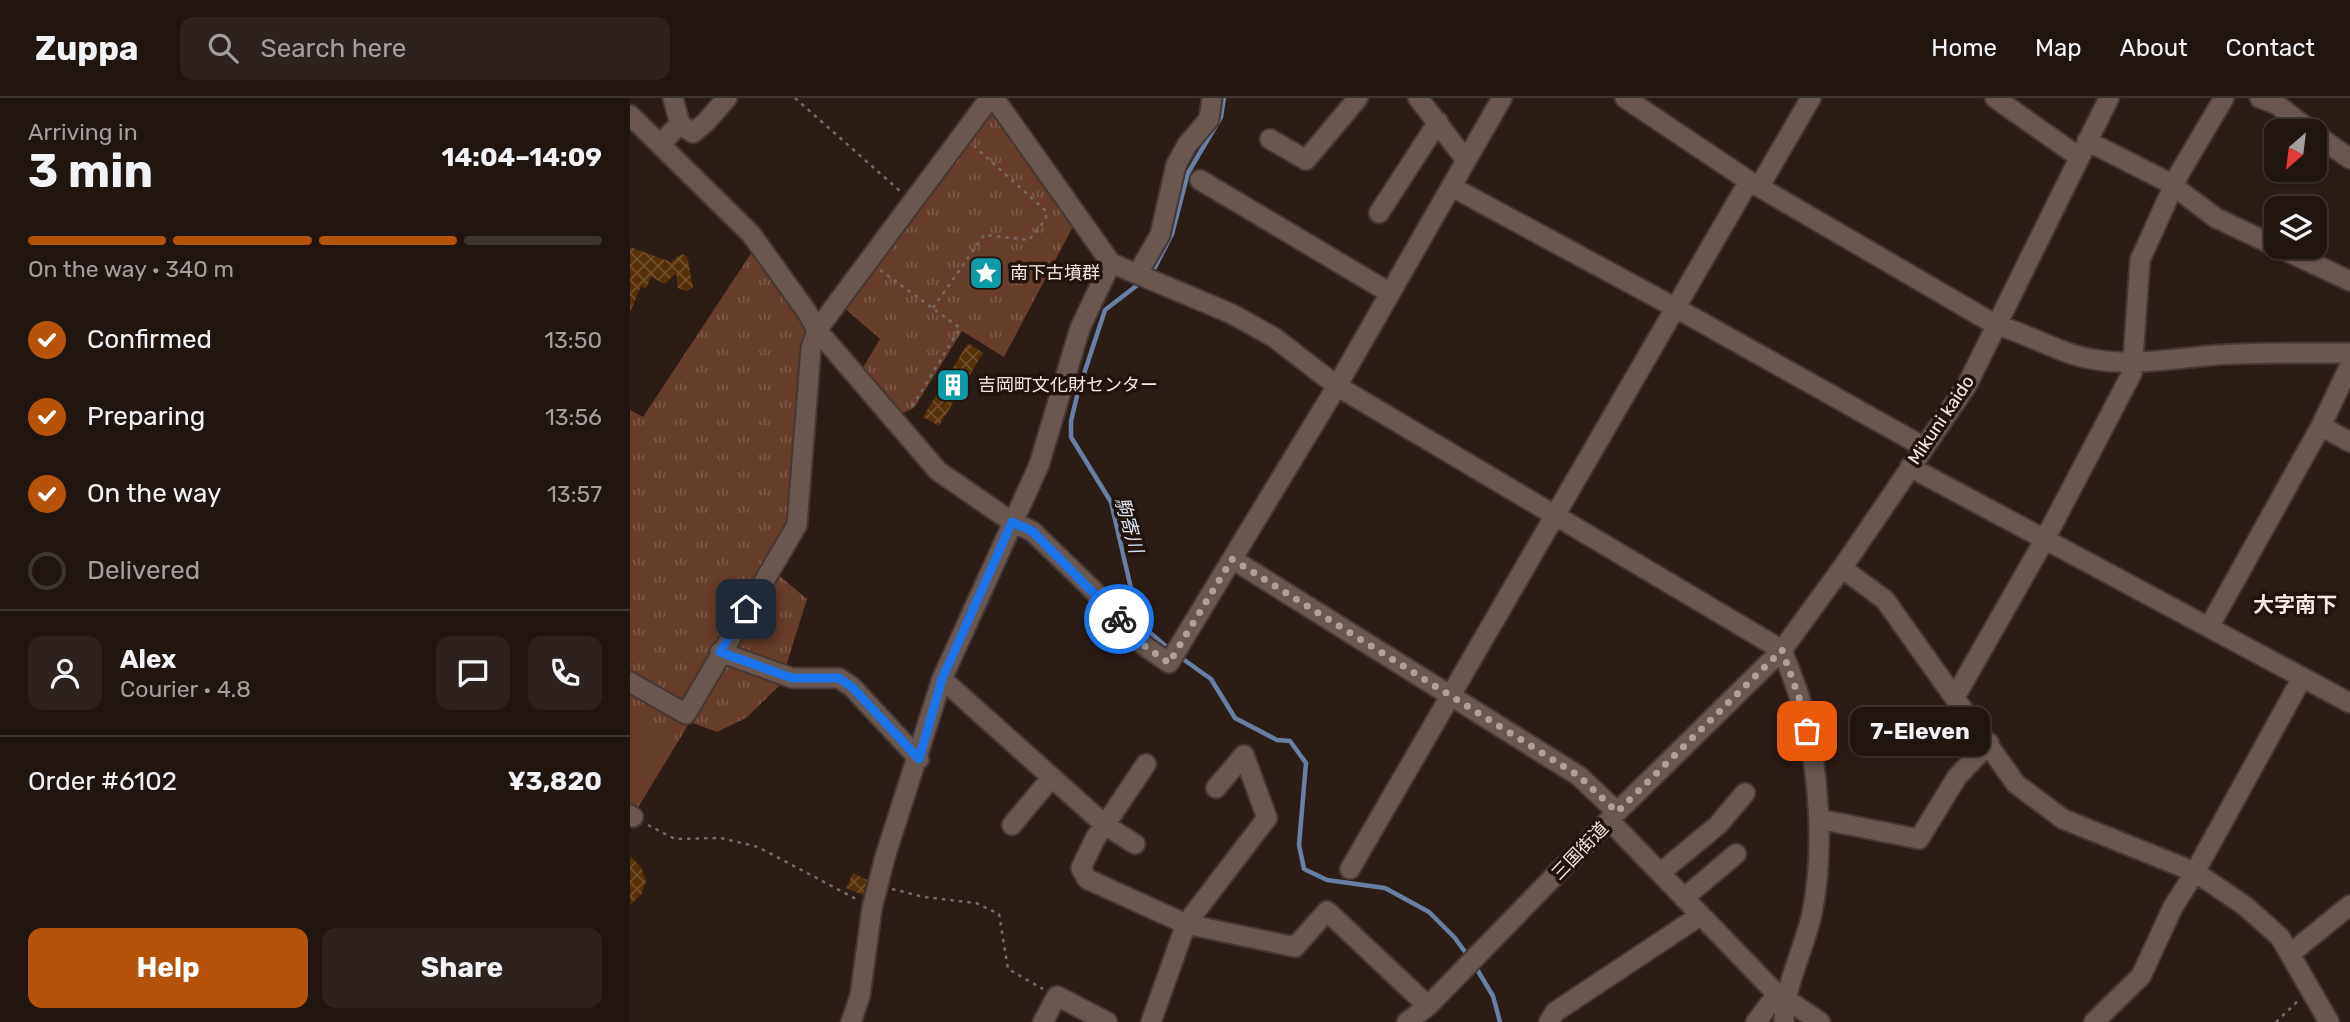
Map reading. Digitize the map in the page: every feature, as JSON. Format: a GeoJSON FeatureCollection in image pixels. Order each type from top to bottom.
{"type":"FeatureCollection","features":[{"type":"Feature","properties":{"kind":"street"},"geometry":{"type":"LineString","coordinates":[[673,98],[680,124],[693,132],[706,122],[727,98]]}},
{"type":"Feature","properties":{"kind":"street"},"geometry":{"type":"LineString","coordinates":[[630,682],[686,714],[797,525],[811,348],[817,330],[992,98],[1111,263],[1232,314],[1275,338],[1337,386],[1782,650],[1802,706],[1819,819],[1819,868],[1812,915],[1785,999],[1784,1022]]}},
{"type":"Feature","properties":{"kind":"street"},"geometry":{"type":"LineString","coordinates":[[1138,273],[1160,235],[1176,165],[1187,145],[1209,119],[1212,98]]}},
{"type":"Feature","properties":{"kind":"street"},"geometry":{"type":"LineString","coordinates":[[1270,139],[1307,160],[1358,98]]}},
{"type":"Feature","properties":{"kind":"street"},"geometry":{"type":"LineString","coordinates":[[1418,98],[1466,160]]}},
{"type":"Feature","properties":{"kind":"street"},"geometry":{"type":"LineString","coordinates":[[630,115],[751,233],[817,330],[939,471],[1012,522],[1032,531],[1093,590],[1142,644],[1169,663],[1337,386],[1502,98]]}},
{"type":"Feature","properties":{"kind":"street"},"geometry":{"type":"LineString","coordinates":[[1625,98],[1754,184],[1996,325],[2097,360],[2133,361],[2251,353],[2350,353]]}},
{"type":"Feature","properties":{"kind":"street"},"geometry":{"type":"LineString","coordinates":[[1350,869],[1676,308],[1811,98]]}},
{"type":"Feature","properties":{"kind":"street"},"geometry":{"type":"LineString","coordinates":[[1995,98],[2083,149],[2168,182],[2216,218],[2350,282]]}},
{"type":"Feature","properties":{"kind":"street","name":"Mikuni kaido"},"geometry":{"type":"LineString","coordinates":[[1782,650],[1842,568],[1967,385],[2109,98]]}},
{"type":"Feature","properties":{"kind":"street"},"geometry":{"type":"LineString","coordinates":[[1955,697],[2045,539],[2132,373],[2140,260],[2179,174],[2224,98]]}},
{"type":"Feature","properties":{"kind":"street"},"geometry":{"type":"LineString","coordinates":[[2260,98],[2276,104],[2295,119]]}},
{"type":"Feature","properties":{"kind":"street"},"geometry":{"type":"LineString","coordinates":[[1379,213],[1438,122]]}},
{"type":"Feature","properties":{"kind":"street"},"geometry":{"type":"LineString","coordinates":[[660,144],[680,124]]}},
{"type":"Feature","properties":{"kind":"street"},"geometry":{"type":"LineString","coordinates":[[2328,144],[2350,159]]}},
{"type":"Feature","properties":{"kind":"street"},"geometry":{"type":"LineString","coordinates":[[1200,180],[1390,293]]}},
{"type":"Feature","properties":{"kind":"street"},"geometry":{"type":"LineString","coordinates":[[1452,187],[1924,447]]}},
{"type":"Feature","properties":{"kind":"street"},"geometry":{"type":"LineString","coordinates":[[851,1022],[860,996],[872,908],[885,857],[919,759],[942,679],[1039,465],[1080,328],[1111,263]]}},
{"type":"Feature","properties":{"kind":"street"},"geometry":{"type":"LineString","coordinates":[[2209,626],[2321,426],[2350,365]]}},
{"type":"Feature","properties":{"kind":"street"},"geometry":{"type":"LineString","coordinates":[[2321,426],[2350,442]]}},
{"type":"Feature","properties":{"kind":"street"},"geometry":{"type":"LineString","coordinates":[[1910,467],[2350,703]]}},
{"type":"Feature","properties":{"kind":"street"},"geometry":{"type":"LineString","coordinates":[[1232,559],[1579,776],[1660,873],[1773,990],[1820,1022]]}},
{"type":"Feature","properties":{"kind":"street"},"geometry":{"type":"LineString","coordinates":[[1842,568],[1885,600],[2016,784],[2063,819],[2195,873],[2262,919],[2280,937],[2329,1022]]}},
{"type":"Feature","properties":{"kind":"street","name":"三国街道"},"geometry":{"type":"LineString","coordinates":[[1407,1022],[1428,1006],[1613,816],[1782,650]]}},
{"type":"Feature","properties":{"kind":"street"},"geometry":{"type":"LineString","coordinates":[[720,652],[792,678],[839,678],[852,687],[919,759]]}},
{"type":"Feature","properties":{"kind":"street"},"geometry":{"type":"LineString","coordinates":[[2094,1022],[2141,976],[2173,907],[2195,873],[2302,678]]}},
{"type":"Feature","properties":{"kind":"street"},"geometry":{"type":"LineString","coordinates":[[942,679],[1105,825],[1135,844]]}},
{"type":"Feature","properties":{"kind":"street"},"geometry":{"type":"LineString","coordinates":[[1819,819],[1919,839],[1957,778],[1989,743]]}},
{"type":"Feature","properties":{"kind":"street"},"geometry":{"type":"LineString","coordinates":[[1150,1022],[1186,924],[1267,818],[1244,755],[1216,788]]}},
{"type":"Feature","properties":{"kind":"street"},"geometry":{"type":"LineString","coordinates":[[1146,764],[1096,837],[1081,868],[1087,879],[1186,924],[1295,947],[1327,911],[1428,1006]]}},
{"type":"Feature","properties":{"kind":"street"},"geometry":{"type":"LineString","coordinates":[[1012,825],[1052,777]]}},
{"type":"Feature","properties":{"kind":"street"},"geometry":{"type":"LineString","coordinates":[[1660,873],[1718,825],[1745,793]]}},
{"type":"Feature","properties":{"kind":"street"},"geometry":{"type":"LineString","coordinates":[[1685,898],[1735,854]]}},
{"type":"Feature","properties":{"kind":"street"},"geometry":{"type":"LineString","coordinates":[[2290,954],[2350,905]]}},
{"type":"Feature","properties":{"kind":"street"},"geometry":{"type":"LineString","coordinates":[[1549,1022],[1555,1012],[1700,915]]}},
{"type":"Feature","properties":{"kind":"street"},"geometry":{"type":"LineString","coordinates":[[1042,1022],[1057,996],[1107,1022]]}},
{"type":"Feature","properties":{"kind":"street"},"geometry":{"type":"LineString","coordinates":[[1756,1022],[1775,997],[1785,999]]}},
{"type":"Feature","properties":{"kind":"path"},"geometry":{"type":"LineString","coordinates":[[795,98],[913,202]]}},
{"type":"Feature","properties":{"kind":"path"},"geometry":{"type":"LineString","coordinates":[[933,308],[984,235],[1029,240],[1046,219],[1046,211],[982,155],[963,133]]}},
{"type":"Feature","properties":{"kind":"path"},"geometry":{"type":"LineString","coordinates":[[869,261],[960,328],[913,405],[891,416]]}},
{"type":"Feature","properties":{"kind":"path"},"geometry":{"type":"LineString","coordinates":[[631,816],[675,839],[721,838],[758,848],[820,878],[872,908]]}},
{"type":"Feature","properties":{"kind":"path"},"geometry":{"type":"LineString","coordinates":[[879,886],[924,897],[976,903],[999,914],[1008,969],[1028,983],[1057,996]]}},
{"type":"Feature","properties":{"kind":"path"},"geometry":{"type":"LineString","coordinates":[[2276,1022],[2294,1003],[2312,992]]}},
{"type":"Feature","properties":{"kind":"green space"},"geometry":{"type":"Polygon","coordinates":[[[988,106],[1076,221],[1004,357],[962,331],[914,408],[896,416],[859,374],[880,339],[843,307],[988,106]]]}},
{"type":"Feature","properties":{"kind":"green space"},"geometry":{"type":"Polygon","coordinates":[[[754,249],[810,327],[790,526],[768,566],[807,599],[780,685],[746,718],[717,732],[690,722],[634,814],[630,812],[630,410],[643,417],[754,249]]]}},
{"type":"Feature","properties":{"kind":"green space"},"geometry":{"type":"Polygon","coordinates":[[[630,715],[675,742],[635,809],[630,806],[630,715]]]}},
{"type":"Feature","properties":{"kind":"building"},"geometry":{"type":"Polygon","coordinates":[[[630,247],[671,262],[681,254],[687,256],[693,287],[687,291],[678,288],[676,273],[665,284],[651,277],[646,289],[641,286],[630,312],[630,247]]]}},
{"type":"Feature","properties":{"kind":"building","name":"吉岡町文化財センター"},"geometry":{"type":"Polygon","coordinates":[[[968,343],[983,353],[939,426],[923,417],[968,343]]]}},
{"type":"Feature","properties":{"kind":"building"},"geometry":{"type":"Polygon","coordinates":[[[630,856],[641,867],[646,881],[641,895],[630,905],[630,856]]]}},
{"type":"Feature","properties":{"kind":"building"},"geometry":{"type":"Polygon","coordinates":[[[853,873],[867,880],[863,895],[846,888],[853,873]]]}},
{"type":"Feature","properties":{"kind":"waterway","name":"駒寄川"},"geometry":{"type":"LineString","coordinates":[[1152,273],[1172,234],[1188,173],[1221,117],[1224,98]]}},
{"type":"Feature","properties":{"kind":"waterway","name":"駒寄川"},"geometry":{"type":"LineString","coordinates":[[1140,283],[1105,310],[1078,392],[1071,421],[1071,437],[1111,502],[1139,623],[1170,650]]}},
{"type":"Feature","properties":{"kind":"waterway","name":"駒寄川"},"geometry":{"type":"LineString","coordinates":[[1180,657],[1211,679],[1235,718],[1277,740],[1290,741],[1306,763],[1299,845],[1304,869],[1327,880],[1385,888],[1429,912],[1455,938],[1468,956]]}},
{"type":"Feature","properties":{"kind":"waterway","name":"駒寄川"},"geometry":{"type":"LineString","coordinates":[[1475,966],[1493,996],[1500,1022]]}},
{"type":"Feature","properties":{"kind":"way so far"},"geometry":{"type":"LineString","coordinates":[[1119,619],[1142,644],[1169,663],[1232,559],[1579,776],[1617,812],[1782,650],[1802,706],[1807,731]]}},
{"type":"Feature","properties":{"kind":"place","name":"南下古墳群"},"geometry":{"type":"Point","coordinates":[986,273]}},
{"type":"Feature","properties":{"kind":"place","name":"吉岡町文化財センター"},"geometry":{"type":"Point","coordinates":[953,385]}},
{"type":"Feature","properties":{"kind":"place","name":"7-Eleven"},"geometry":{"type":"Point","coordinates":[1807,731]}},
{"type":"Feature","properties":{"kind":"district","name":"大字南下"},"geometry":{"type":"Point","coordinates":[2295,604]}},
{"type":"Feature","properties":{"kind":"route"},"geometry":{"type":"LineString","coordinates":[[746,609],[720,652],[792,678],[839,678],[852,687],[919,759],[942,679],[1012,522],[1032,531],[1119,619]]}}]}
